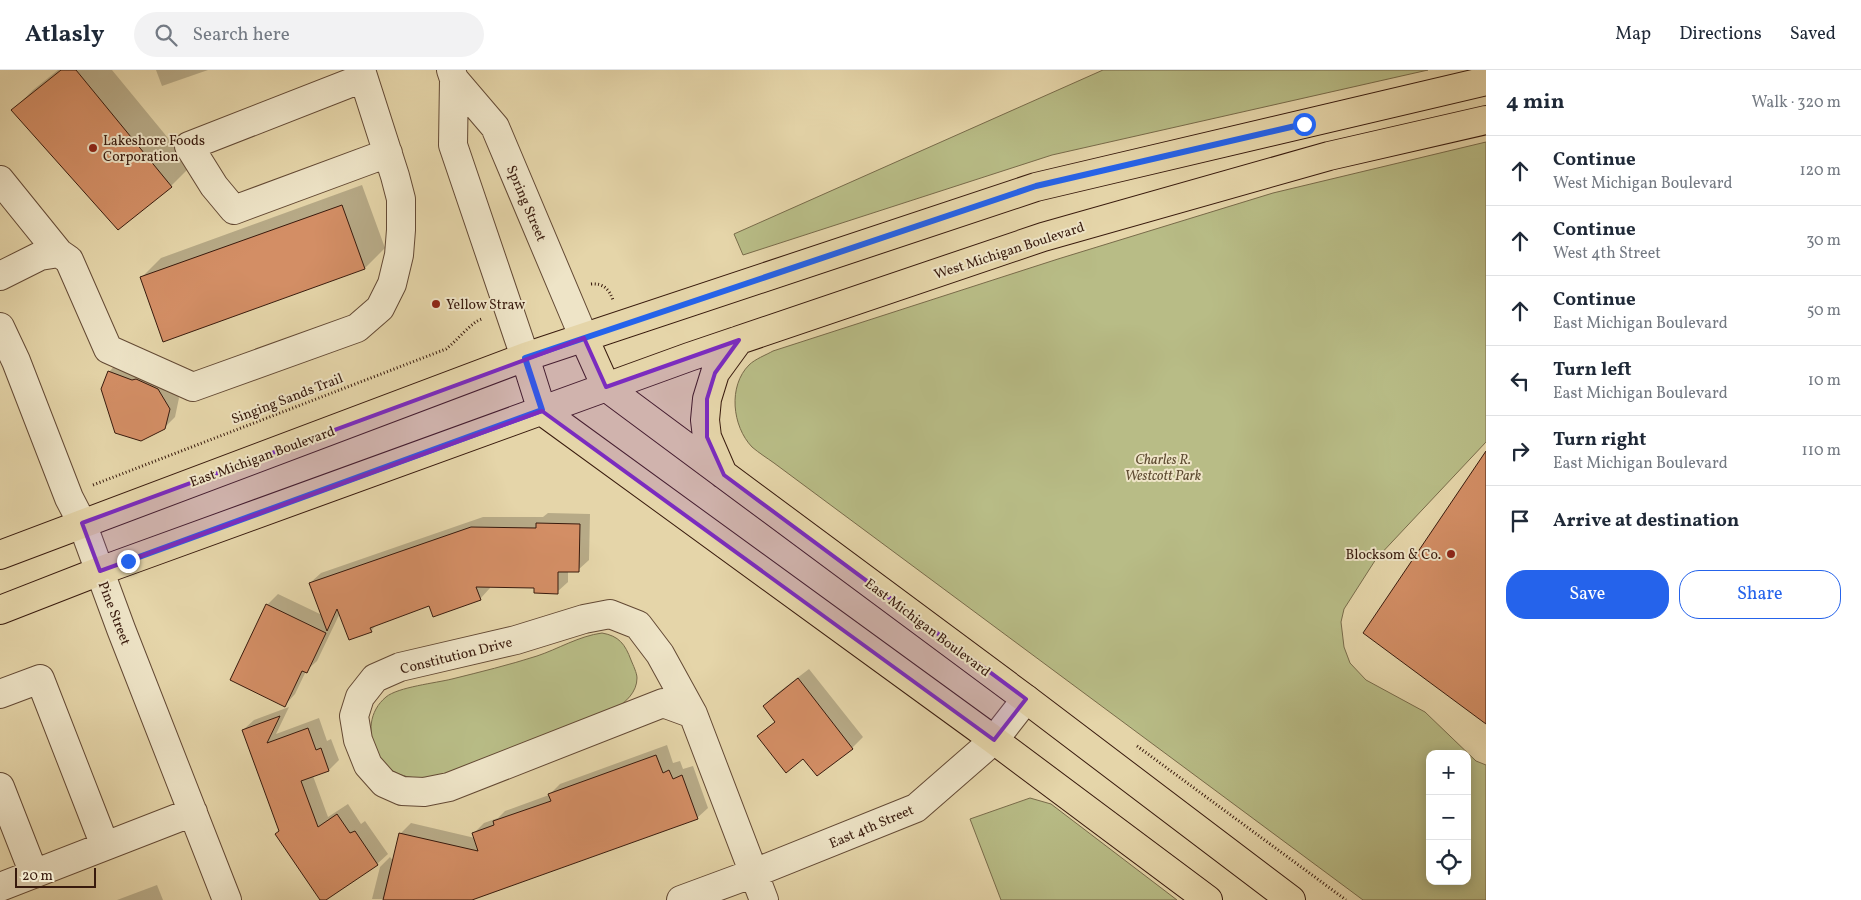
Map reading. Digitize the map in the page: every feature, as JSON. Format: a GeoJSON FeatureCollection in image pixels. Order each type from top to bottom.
{"type":"FeatureCollection","features":[{"type":"Feature","properties":{"kind":"main road","name":"East Michigan Boulevard"},"geometry":{"type":"LineString","coordinates":[[0,555],[525,358],[1036,186],[1486,81]]}},
{"type":"Feature","properties":{"kind":"main road","name":"West Michigan Boulevard"},"geometry":{"type":"LineString","coordinates":[[542,410],[739,340],[1043,237],[1328,156],[1486,120]]}},
{"type":"Feature","properties":{"kind":"main road","name":"East Michigan Boulevard"},"geometry":{"type":"LineString","coordinates":[[584,338],[606,387],[1026,699],[1291,900]]}},
{"type":"Feature","properties":{"kind":"main road"},"geometry":{"type":"LineString","coordinates":[[724,475],[707,437],[705,420],[707,399],[715,373],[739,340]]}},
{"type":"Feature","properties":{"kind":"main road"},"geometry":{"type":"LineString","coordinates":[[525,358],[542,410],[994,740],[1208,900]]}},
{"type":"Feature","properties":{"kind":"main road"},"geometry":{"type":"LineString","coordinates":[[0,610],[100,571],[542,410]]}},
{"type":"Feature","properties":{"kind":"street"},"geometry":{"type":"LineString","coordinates":[[0,180],[59,253],[69,260],[108,349],[194,387],[357,328],[380,308],[392,284],[399,255],[401,199],[388,153],[362,74],[189,146],[214,186],[234,210],[388,153]]}},
{"type":"Feature","properties":{"kind":"street","name":"Spring Street"},"geometry":{"type":"LineString","coordinates":[[452,74],[495,127],[584,338]]}},
{"type":"Feature","properties":{"kind":"street","name":"Spring Street"},"geometry":{"type":"LineString","coordinates":[[452,74],[453,145],[525,358]]}},
{"type":"Feature","properties":{"kind":"street"},"geometry":{"type":"LineString","coordinates":[[0,276],[40,256],[59,253]]}},
{"type":"Feature","properties":{"kind":"street","name":"Pine Street"},"geometry":{"type":"LineString","coordinates":[[0,327],[20,370],[69,498],[82,524],[227,900]]}},
{"type":"Feature","properties":{"kind":"street","name":"Constitution Drive"},"geometry":{"type":"LineString","coordinates":[[693,714],[663,703],[449,787],[424,792],[402,791],[384,783],[368,765],[358,740],[354,716],[360,697],[375,678],[400,667],[516,640],[584,619],[610,614],[638,625],[660,654],[693,714],[764,900]]}},
{"type":"Feature","properties":{"kind":"street"},"geometry":{"type":"LineString","coordinates":[[0,694],[40,679],[106,846]]}},
{"type":"Feature","properties":{"kind":"street","name":"East 4th Street"},"geometry":{"type":"LineString","coordinates":[[681,900],[916,808],[994,740],[1026,699]]}},
{"type":"Feature","properties":{"kind":"street"},"geometry":{"type":"LineString","coordinates":[[0,787],[34,874]]}},
{"type":"Feature","properties":{"kind":"street"},"geometry":{"type":"LineString","coordinates":[[0,887],[194,812]]}},
{"type":"Feature","properties":{"kind":"path","name":"Singing Sands Trail"},"geometry":{"type":"LineString","coordinates":[[98,482],[446,349],[461,337],[475,321]]}},
{"type":"Feature","properties":{"kind":"highlighted area"},"geometry":{"type":"Polygon","coordinates":[[[584,338],[606,387],[739,340],[715,373],[707,399],[707,437],[724,475],[1026,699],[994,740],[542,411],[100,571],[82,523],[584,338]]]}},
{"type":"Feature","properties":{"kind":"green space"},"geometry":{"type":"Polygon","coordinates":[[[1103,70],[1428,70],[1052,155],[743,255],[734,234],[1103,70]]]}},
{"type":"Feature","properties":{"kind":"green space","name":"Charles R. Westcott Park"},"geometry":{"type":"Polygon","coordinates":[[[1486,142],[1486,442],[1376,559],[1344,609],[1341,622],[1344,647],[1350,663],[1366,680],[1425,712],[1465,750],[1426,750],[1426,885],[1471,885],[1471,756],[1476,761],[1486,765],[1486,900],[1363,900],[757,451],[745,438],[737,417],[735,395],[742,374],[757,359],[773,351],[1058,259],[1273,193],[1486,142]]]}},
{"type":"Feature","properties":{"kind":"green space"},"geometry":{"type":"Polygon","coordinates":[[[602,633],[613,636],[624,645],[637,676],[637,683],[633,692],[627,700],[615,709],[432,779],[407,777],[400,774],[388,767],[377,752],[372,738],[371,723],[376,709],[386,697],[408,688],[452,679],[516,662],[585,637],[602,633]]]}},
{"type":"Feature","properties":{"kind":"green space"},"geometry":{"type":"Polygon","coordinates":[[[1030,798],[1051,804],[1177,900],[1001,900],[970,819],[1030,798]]]}},
{"type":"Feature","properties":{"kind":"building","name":"Lakeshore Foods Corporation"},"geometry":{"type":"Polygon","coordinates":[[[61,70],[76,70],[172,187],[118,230],[11,110],[61,70]]]}},
{"type":"Feature","properties":{"kind":"building"},"geometry":{"type":"Polygon","coordinates":[[[342,205],[365,269],[163,342],[140,277],[342,205]]]}},
{"type":"Feature","properties":{"kind":"building"},"geometry":{"type":"Polygon","coordinates":[[[108,371],[132,380],[136,379],[158,389],[170,409],[165,429],[141,441],[115,433],[101,389],[108,371]]]}},
{"type":"Feature","properties":{"kind":"building","name":"Blocksom & Co."},"geometry":{"type":"Polygon","coordinates":[[[1486,451],[1486,724],[1363,633],[1486,451]]]}},
{"type":"Feature","properties":{"kind":"building"},"geometry":{"type":"Polygon","coordinates":[[[536,523],[580,524],[579,572],[558,572],[558,594],[534,593],[534,588],[476,587],[481,600],[433,617],[429,606],[370,628],[372,632],[349,640],[337,609],[327,631],[309,583],[471,527],[536,528],[536,523]]]}},
{"type":"Feature","properties":{"kind":"building"},"geometry":{"type":"Polygon","coordinates":[[[266,604],[326,633],[307,673],[302,671],[285,707],[230,680],[266,604]]]}},
{"type":"Feature","properties":{"kind":"building"},"geometry":{"type":"Polygon","coordinates":[[[798,678],[853,749],[817,776],[803,759],[786,773],[757,736],[775,722],[763,706],[798,678]]]}},
{"type":"Feature","properties":{"kind":"building"},"geometry":{"type":"Polygon","coordinates":[[[280,716],[267,743],[308,728],[316,750],[321,748],[329,771],[301,781],[318,827],[337,814],[350,833],[355,831],[378,865],[326,900],[320,900],[275,834],[279,831],[242,730],[280,716]]]}},
{"type":"Feature","properties":{"kind":"building"},"geometry":{"type":"Polygon","coordinates":[[[656,755],[663,773],[669,770],[673,779],[682,775],[698,819],[472,900],[383,900],[399,833],[478,851],[472,833],[494,825],[493,821],[551,801],[548,794],[656,755]]]}},
{"type":"Feature","properties":{"kind":"place","name":"Lakeshore Foods Corporation"},"geometry":{"type":"Point","coordinates":[93,148]}},
{"type":"Feature","properties":{"kind":"place","name":"Yellow Straw"},"geometry":{"type":"Point","coordinates":[436,304]}},
{"type":"Feature","properties":{"kind":"place","name":"Blocksom & Co."},"geometry":{"type":"Point","coordinates":[1451,554]}},
{"type":"Feature","properties":{"kind":"route"},"geometry":{"type":"LineString","coordinates":[[128,561],[542,410],[525,358],[1036,186],[1304,124]]}}]}
